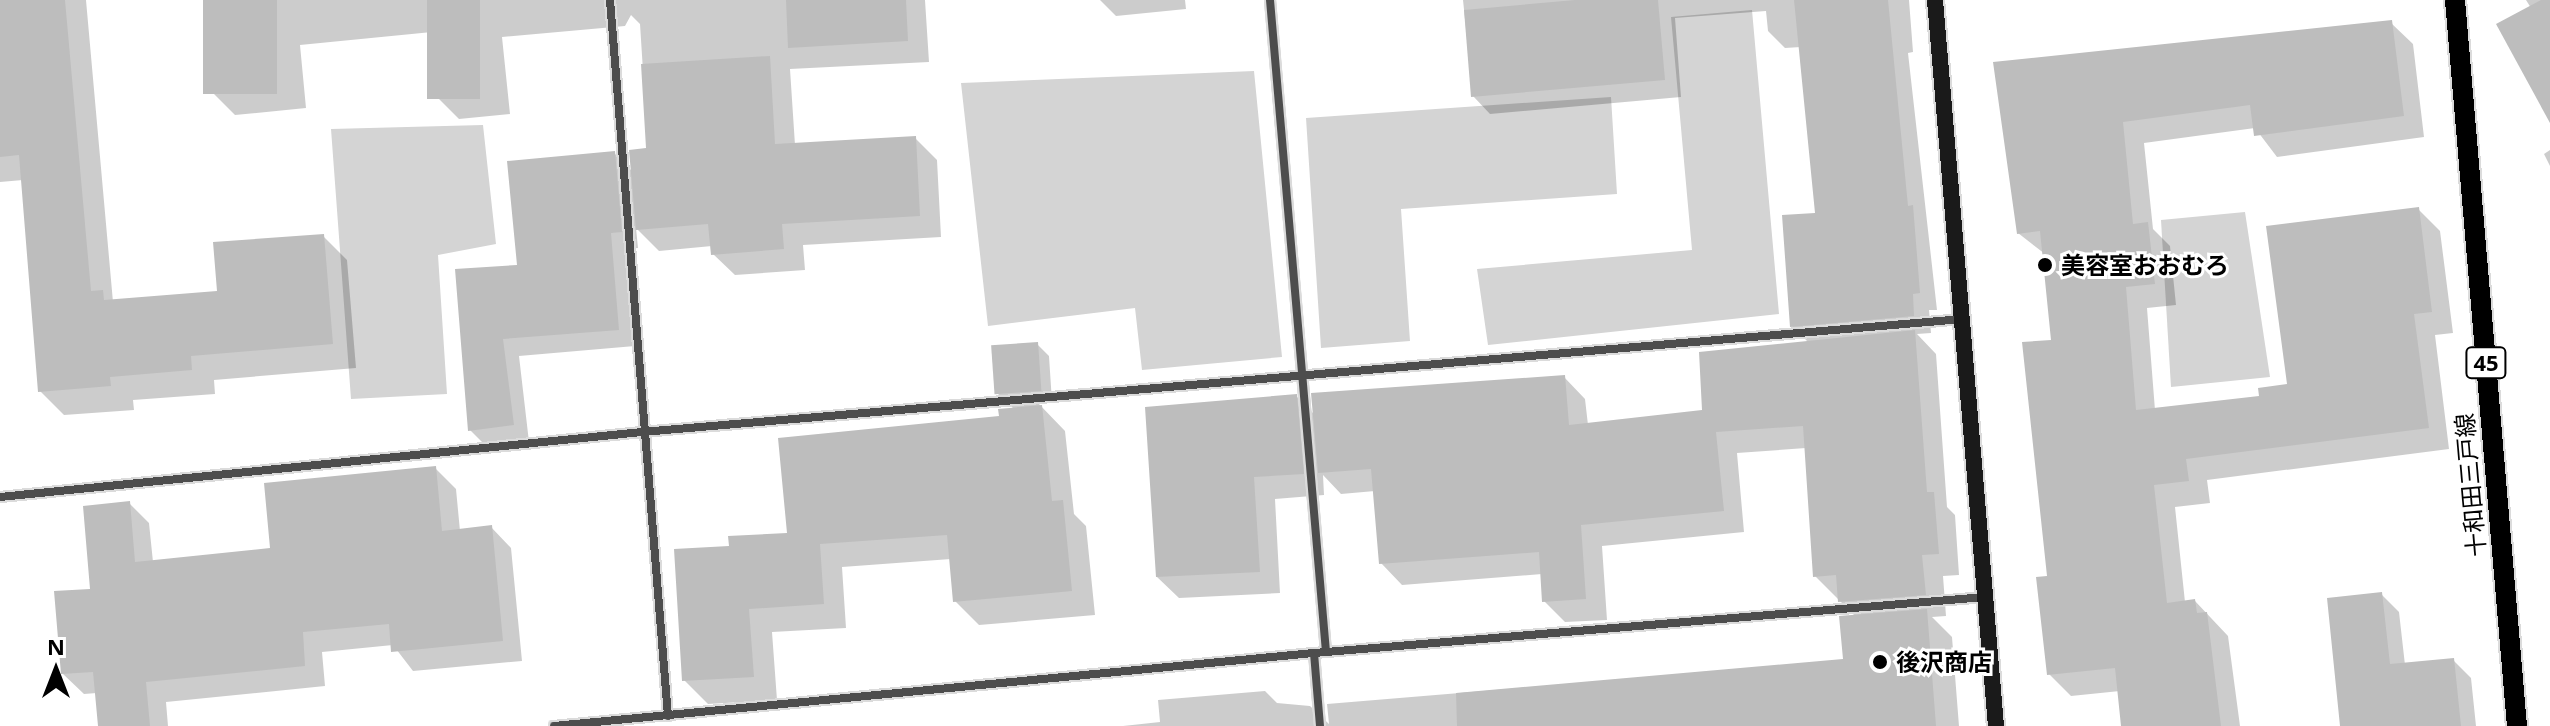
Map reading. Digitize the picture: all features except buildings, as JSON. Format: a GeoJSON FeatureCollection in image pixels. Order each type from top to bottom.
{"type":"FeatureCollection","features":[{"type":"Feature","properties":{"kind":"main road","name":"十和田三戸線"},"geometry":{"type":"LineString","coordinates":[[2455,0],[2517,726]]}},
{"type":"Feature","properties":{"kind":"street"},"geometry":{"type":"LineString","coordinates":[[610,0],[642,432],[668,716]]}},
{"type":"Feature","properties":{"kind":"street"},"geometry":{"type":"LineString","coordinates":[[1270,0],[1305,376],[1326,652]]}},
{"type":"Feature","properties":{"kind":"street"},"geometry":{"type":"LineString","coordinates":[[1935,0],[1996,726]]}},
{"type":"Feature","properties":{"kind":"street"},"geometry":{"type":"LineString","coordinates":[[0,497],[642,432],[1962,319]]}},
{"type":"Feature","properties":{"kind":"street"},"geometry":{"type":"LineString","coordinates":[[554,726],[1314,653],[1985,597]]}},
{"type":"Feature","properties":{"kind":"street"},"geometry":{"type":"LineString","coordinates":[[1314,653],[1320,726]]}},
{"type":"Feature","properties":{"kind":"shaded area"},"geometry":{"type":"Polygon","coordinates":[[[1752,10],[1779,314],[1488,345],[1477,269],[1692,250],[1671,17],[1752,10]]]}},
{"type":"Feature","properties":{"kind":"shaded area"},"geometry":{"type":"Polygon","coordinates":[[[1254,71],[1282,357],[1142,370],[1135,308],[988,326],[961,83],[1254,71]]]}},
{"type":"Feature","properties":{"kind":"shaded area"},"geometry":{"type":"Polygon","coordinates":[[[1611,97],[1617,194],[1401,209],[1410,341],[1321,348],[1306,118],[1611,97]]]}},
{"type":"Feature","properties":{"kind":"shaded area"},"geometry":{"type":"Polygon","coordinates":[[[483,125],[496,244],[438,255],[447,394],[351,399],[331,129],[483,125]]]}},
{"type":"Feature","properties":{"kind":"shaded area"},"geometry":{"type":"Polygon","coordinates":[[[2245,212],[2270,377],[2171,387],[2161,220],[2245,212]]]}},
{"type":"Feature","properties":{"kind":"place","name":"美容室おおむろ"},"geometry":{"type":"Point","coordinates":[2045,265]}},
{"type":"Feature","properties":{"kind":"place","name":"後沢商店"},"geometry":{"type":"Point","coordinates":[1880,662]}}]}
